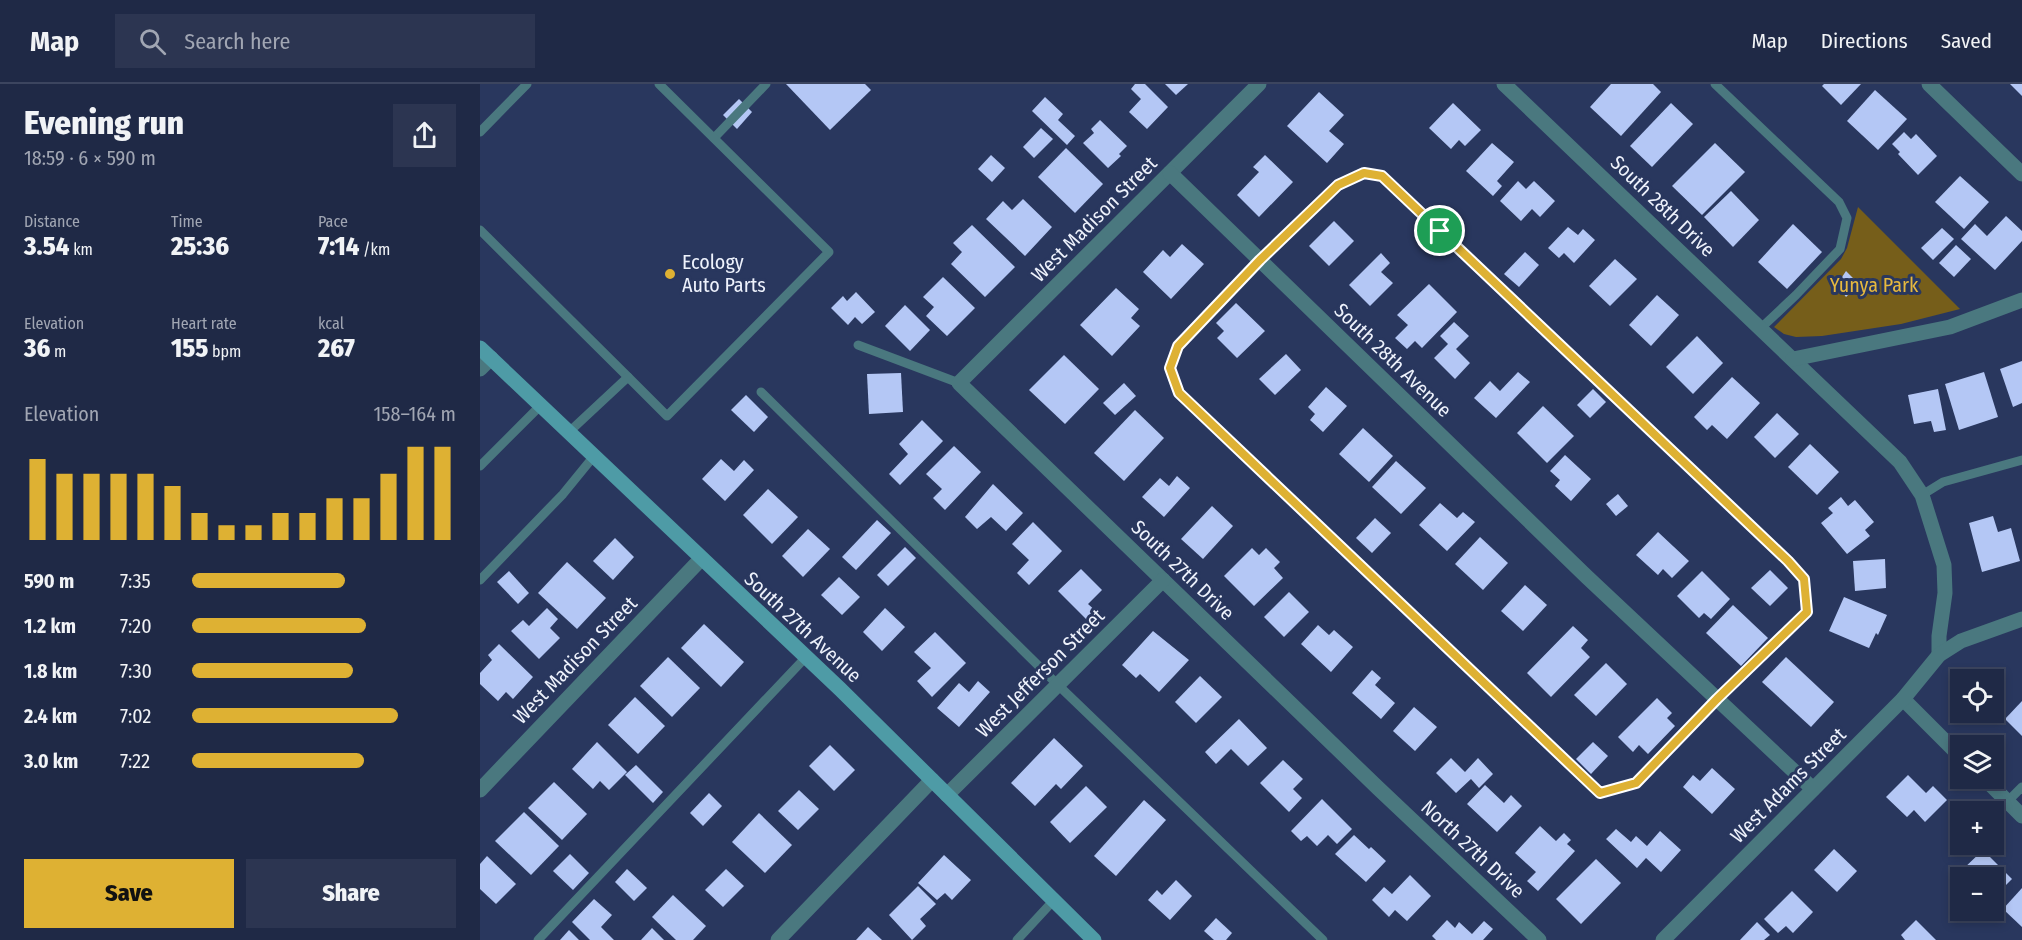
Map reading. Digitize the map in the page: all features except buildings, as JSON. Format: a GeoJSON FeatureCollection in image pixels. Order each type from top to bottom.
{"type":"FeatureCollection","features":[{"type":"Feature","properties":{"kind":"main road","name":"South 27th Avenue"},"geometry":{"type":"LineString","coordinates":[[484,358],[541,405],[806,657],[1094,940]]}},
{"type":"Feature","properties":{"kind":"street","name":"West Madison Street"},"geometry":{"type":"LineString","coordinates":[[959,383],[1259,84]]}},
{"type":"Feature","properties":{"kind":"street","name":"South 28th Drive"},"geometry":{"type":"LineString","coordinates":[[1504,84],[1900,462],[1922,495],[1944,565],[1945,593],[1939,636],[1939,655]]}},
{"type":"Feature","properties":{"kind":"street"},"geometry":{"type":"LineString","coordinates":[[1929,84],[2022,174]]}},
{"type":"Feature","properties":{"kind":"street","name":"South 28th Avenue"},"geometry":{"type":"LineString","coordinates":[[1170,172],[1587,577],[1813,789]]}},
{"type":"Feature","properties":{"kind":"street"},"geometry":{"type":"LineString","coordinates":[[1793,359],[1950,327],[2022,300]]}},
{"type":"Feature","properties":{"kind":"street","name":"South 27th Drive"},"geometry":{"type":"LineString","coordinates":[[959,383],[1378,788]]}},
{"type":"Feature","properties":{"kind":"street","name":"West Madison Street"},"geometry":{"type":"LineString","coordinates":[[480,790],[701,559]]}},
{"type":"Feature","properties":{"kind":"street","name":"West Jefferson Street"},"geometry":{"type":"LineString","coordinates":[[947,795],[1163,580]]}},
{"type":"Feature","properties":{"kind":"street","name":"West Adams Street"},"geometry":{"type":"LineString","coordinates":[[1663,940],[1903,699],[1939,655],[1960,641],[2022,619]]}},
{"type":"Feature","properties":{"kind":"street"},"geometry":{"type":"LineString","coordinates":[[1903,699],[1950,746]]}},
{"type":"Feature","properties":{"kind":"street"},"geometry":{"type":"LineString","coordinates":[[778,940],[932,780]]}},
{"type":"Feature","properties":{"kind":"street","name":"North 27th Drive"},"geometry":{"type":"LineString","coordinates":[[1378,788],[1539,940]]}},
{"type":"Feature","properties":{"kind":"street"},"geometry":{"type":"LineString","coordinates":[[1995,789],[2022,816]]}},
{"type":"Feature","properties":{"kind":"lane"},"geometry":{"type":"LineString","coordinates":[[480,132],[527,84]]}},
{"type":"Feature","properties":{"kind":"lane"},"geometry":{"type":"LineString","coordinates":[[480,230],[667,416],[829,252],[659,84]]}},
{"type":"Feature","properties":{"kind":"lane"},"geometry":{"type":"LineString","coordinates":[[714,138],[766,84]]}},
{"type":"Feature","properties":{"kind":"lane"},"geometry":{"type":"LineString","coordinates":[[1715,84],[1839,202],[1846,218],[1840,249],[1761,328]]}},
{"type":"Feature","properties":{"kind":"lane"},"geometry":{"type":"LineString","coordinates":[[1364,173],[1382,176],[1788,561],[1804,579],[1807,612],[1717,699],[1636,783],[1600,793],[1179,393],[1170,368],[1178,346],[1260,260],[1338,185],[1364,173]]}},
{"type":"Feature","properties":{"kind":"lane"},"geometry":{"type":"LineString","coordinates":[[858,345],[959,383]]}},
{"type":"Feature","properties":{"kind":"lane"},"geometry":{"type":"LineString","coordinates":[[569,432],[628,377]]}},
{"type":"Feature","properties":{"kind":"lane"},"geometry":{"type":"LineString","coordinates":[[761,392],[1058,685],[1323,940]]}},
{"type":"Feature","properties":{"kind":"lane"},"geometry":{"type":"LineString","coordinates":[[480,466],[541,405]]}},
{"type":"Feature","properties":{"kind":"lane"},"geometry":{"type":"LineString","coordinates":[[480,580],[563,494],[594,456]]}},
{"type":"Feature","properties":{"kind":"lane"},"geometry":{"type":"LineString","coordinates":[[1922,495],[1943,482],[2022,460]]}},
{"type":"Feature","properties":{"kind":"lane"},"geometry":{"type":"LineString","coordinates":[[538,940],[806,657]]}},
{"type":"Feature","properties":{"kind":"lane"},"geometry":{"type":"LineString","coordinates":[[2007,802],[2022,787]]}},
{"type":"Feature","properties":{"kind":"lane"},"geometry":{"type":"LineString","coordinates":[[1017,940],[1054,900]]}},
{"type":"Feature","properties":{"kind":"green space","name":"Yunya Park"},"geometry":{"type":"Polygon","coordinates":[[[1858,207],[1960,309],[1901,324],[1822,336],[1796,337],[1784,334],[1774,327],[1841,259],[1847,248],[1858,207]]]}},
{"type":"Feature","properties":{"kind":"place","name":"Ecology Auto Parts"},"geometry":{"type":"Point","coordinates":[670,274]}},
{"type":"Feature","properties":{"kind":"route"},"geometry":{"type":"LineString","coordinates":[[1364,173],[1382,176],[1440,231],[1788,561],[1804,579],[1807,612],[1717,699],[1636,783],[1600,793],[1179,393],[1170,368],[1178,346],[1260,260],[1338,185],[1364,173]]}}]}
